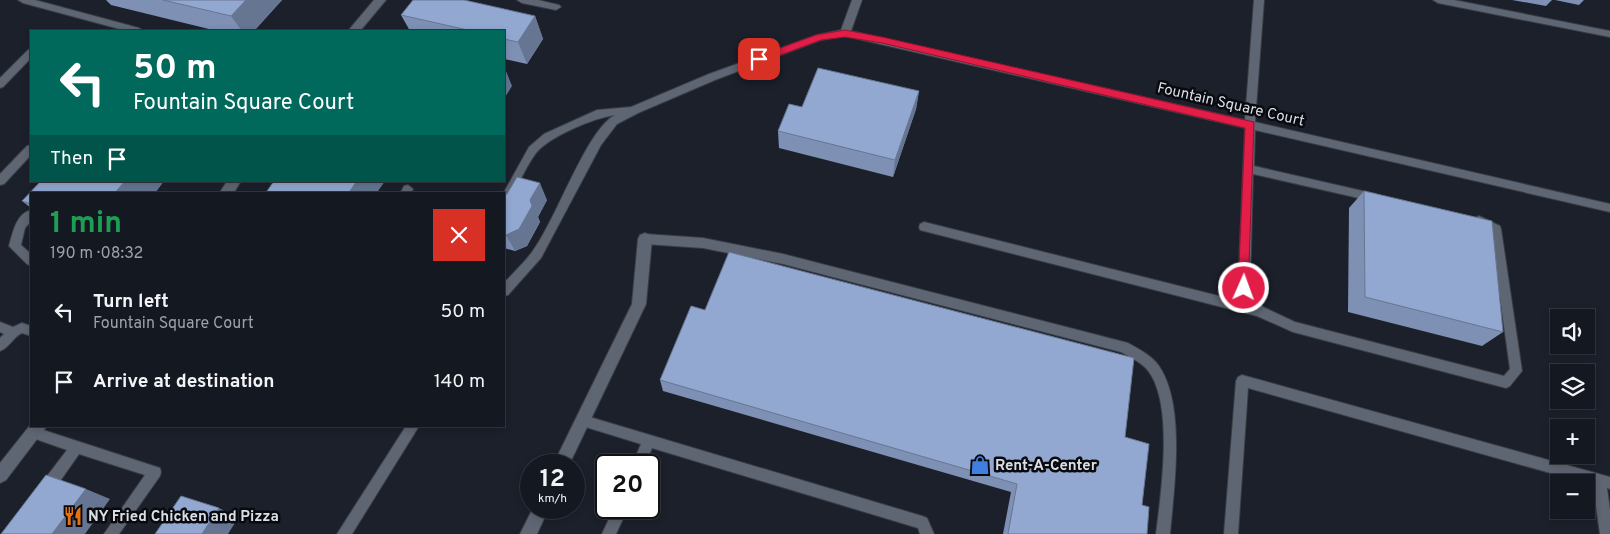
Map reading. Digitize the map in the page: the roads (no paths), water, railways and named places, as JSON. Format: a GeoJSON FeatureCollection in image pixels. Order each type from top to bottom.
{"type":"FeatureCollection","features":[{"type":"Feature","properties":{"kind":"street"},"geometry":{"type":"LineString","coordinates":[[355,30],[380,0]]}},
{"type":"Feature","properties":{"kind":"street"},"geometry":{"type":"LineString","coordinates":[[227,192],[234,182]]}},
{"type":"Feature","properties":{"kind":"street"},"geometry":{"type":"LineString","coordinates":[[567,454],[639,304],[645,239]]}},
{"type":"Feature","properties":{"kind":"street"},"geometry":{"type":"LineString","coordinates":[[0,475],[37,429]]}},
{"type":"Feature","properties":{"kind":"street"},"geometry":{"type":"LineString","coordinates":[[528,534],[536,519]]}},
{"type":"Feature","properties":{"kind":"lane"},"geometry":{"type":"LineString","coordinates":[[23,0],[135,30]]}},
{"type":"Feature","properties":{"kind":"lane"},"geometry":{"type":"LineString","coordinates":[[49,7],[57,0]]}},
{"type":"Feature","properties":{"kind":"lane"},"geometry":{"type":"LineString","coordinates":[[522,0],[556,7]]}},
{"type":"Feature","properties":{"kind":"lane"},"geometry":{"type":"LineString","coordinates":[[845,33],[857,0]]}},
{"type":"Feature","properties":{"kind":"lane"},"geometry":{"type":"LineString","coordinates":[[1259,0],[1250,125],[1244,288],[1259,311]]}},
{"type":"Feature","properties":{"kind":"lane"},"geometry":{"type":"LineString","coordinates":[[1438,0],[1610,34]]}},
{"type":"Feature","properties":{"kind":"lane","name":"Fountain Square Court"},"geometry":{"type":"LineString","coordinates":[[505,290],[537,255],[597,142],[613,121],[634,110],[712,77],[820,37],[845,33],[1610,208]]}},
{"type":"Feature","properties":{"kind":"lane"},"geometry":{"type":"LineString","coordinates":[[0,84],[30,53]]}},
{"type":"Feature","properties":{"kind":"lane","name":"Fountain Square Court"},"geometry":{"type":"LineString","coordinates":[[505,199],[532,150],[548,137],[600,113],[634,110]]}},
{"type":"Feature","properties":{"kind":"lane"},"geometry":{"type":"LineString","coordinates":[[0,180],[5,170],[30,150]]}},
{"type":"Feature","properties":{"kind":"lane"},"geometry":{"type":"LineString","coordinates":[[1249,169],[1384,200]]}},
{"type":"Feature","properties":{"kind":"lane"},"geometry":{"type":"LineString","coordinates":[[30,215],[20,226],[15,246],[30,260]]}},
{"type":"Feature","properties":{"kind":"lane"},"geometry":{"type":"LineString","coordinates":[[924,227],[1259,311],[1293,326],[1506,382],[1516,371],[1496,229],[1482,222],[1464,218]]}},
{"type":"Feature","properties":{"kind":"lane"},"geometry":{"type":"LineString","coordinates":[[645,239],[703,243],[783,259],[1124,347],[1155,370],[1165,391],[1169,418],[1163,534]]}},
{"type":"Feature","properties":{"kind":"lane"},"geometry":{"type":"LineString","coordinates":[[0,327],[13,332]]}},
{"type":"Feature","properties":{"kind":"lane"},"geometry":{"type":"LineString","coordinates":[[0,346],[13,332],[22,328],[30,331]]}},
{"type":"Feature","properties":{"kind":"lane"},"geometry":{"type":"LineString","coordinates":[[1230,534],[1242,381],[1604,481],[1607,534]]}},
{"type":"Feature","properties":{"kind":"lane"},"geometry":{"type":"LineString","coordinates":[[583,421],[922,523],[927,534]]}},
{"type":"Feature","properties":{"kind":"lane"},"geometry":{"type":"LineString","coordinates":[[344,534],[411,427]]}},
{"type":"Feature","properties":{"kind":"lane"},"geometry":{"type":"LineString","coordinates":[[37,429],[76,448],[155,472],[111,534]]}},
{"type":"Feature","properties":{"kind":"lane"},"geometry":{"type":"LineString","coordinates":[[643,454],[648,441]]}},
{"type":"Feature","properties":{"kind":"lane"},"geometry":{"type":"LineString","coordinates":[[35,503],[76,448]]}},
{"type":"Feature","properties":{"kind":"lane"},"geometry":{"type":"LineString","coordinates":[[609,534],[615,519]]}},
{"type":"Feature","properties":{"kind":"place","name":"Rent-A-Center"},"geometry":{"type":"Point","coordinates":[980,465]}},
{"type":"Feature","properties":{"kind":"place","name":"NY Fried Chicken and Pizza"},"geometry":{"type":"Point","coordinates":[73,516]}}]}
